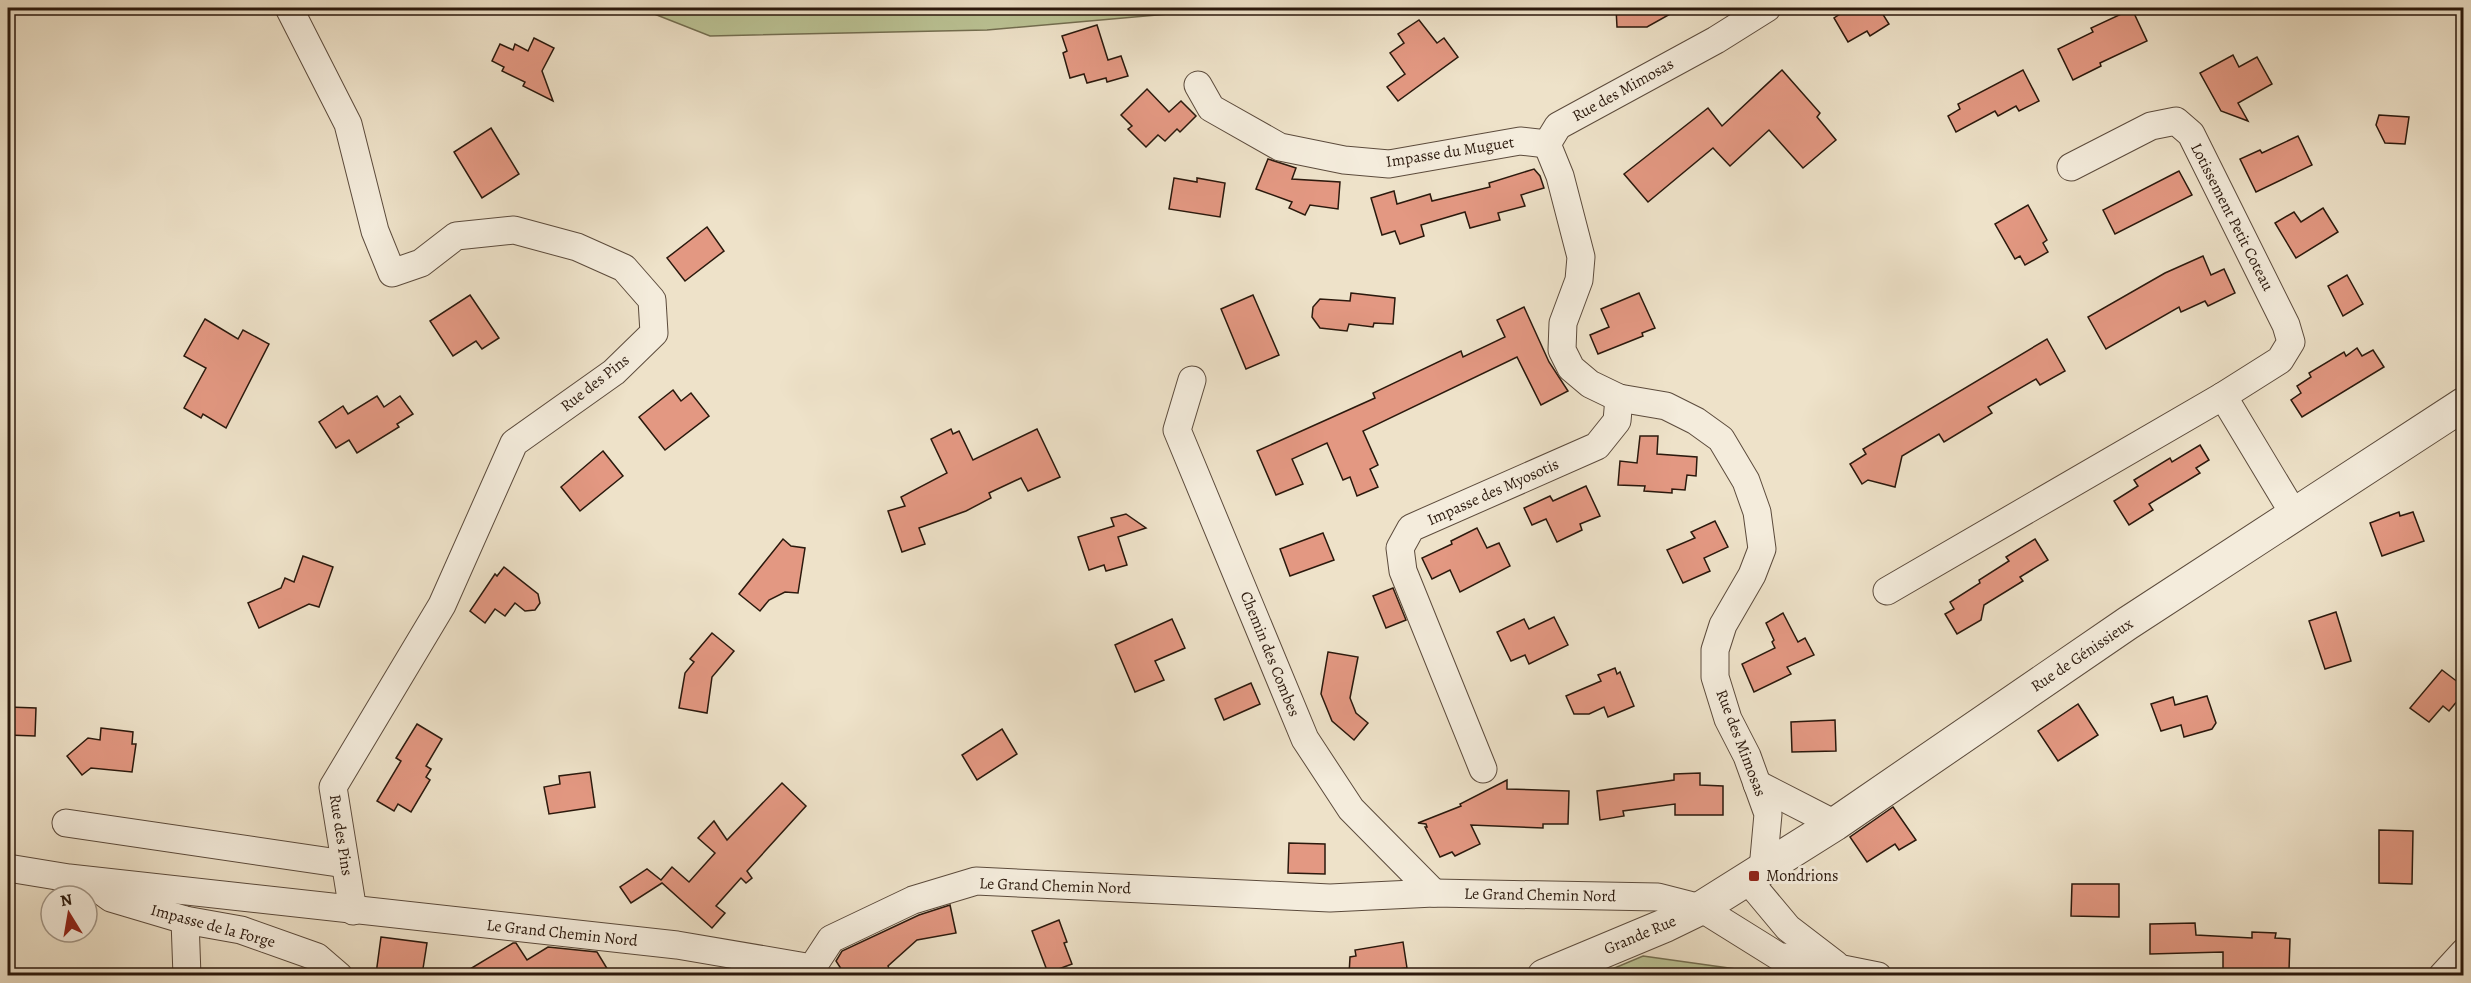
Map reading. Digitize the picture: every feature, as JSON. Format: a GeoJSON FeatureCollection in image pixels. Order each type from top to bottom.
{"type":"FeatureCollection","features":[{"type":"Feature","properties":{"kind":"street","name":"Rue des Pins"},"geometry":{"type":"LineString","coordinates":[[289,8],[348,124],[375,231],[392,273],[422,263],[456,236],[514,230],[577,247],[624,268],[652,300],[654,333],[614,372],[514,443],[442,605],[333,787],[353,911]]}},
{"type":"Feature","properties":{"kind":"street","name":"Rue des Mimosas"},"geometry":{"type":"LineString","coordinates":[[1755,874],[1768,814],[1747,756],[1728,719],[1715,677],[1715,650],[1723,625],[1752,574],[1762,549],[1756,512],[1746,481],[1721,439],[1666,406],[1619,398],[1590,384],[1571,368],[1562,350],[1563,323],[1579,280],[1581,257],[1560,176],[1546,144],[1558,126],[1716,40],[1767,8]]}},
{"type":"Feature","properties":{"kind":"street","name":"Impasse du Muguet"},"geometry":{"type":"LineString","coordinates":[[1198,85],[1211,108],[1280,147],[1344,160],[1389,164],[1520,141],[1546,144]]}},
{"type":"Feature","properties":{"kind":"street","name":"Lotissement Petit Coteau"},"geometry":{"type":"LineString","coordinates":[[1887,591],[2223,396],[2280,360],[2291,342],[2286,325],[2191,134],[2176,121],[2151,126],[2071,167]]}},
{"type":"Feature","properties":{"kind":"street","name":"Chemin des Combes"},"geometry":{"type":"LineString","coordinates":[[1192,380],[1177,430],[1305,739],[1351,809],[1434,893]]}},
{"type":"Feature","properties":{"kind":"street"},"geometry":{"type":"LineString","coordinates":[[2223,396],[2294,514]]}},
{"type":"Feature","properties":{"kind":"street","name":"Impasse des Myosotis"},"geometry":{"type":"LineString","coordinates":[[1483,769],[1403,571],[1400,548],[1411,528],[1597,446],[1617,421],[1619,398]]}},
{"type":"Feature","properties":{"kind":"street","name":"Rue de Génissieux"},"geometry":{"type":"LineString","coordinates":[[1701,908],[1835,824],[2128,622],[2463,404]]}},
{"type":"Feature","properties":{"kind":"street"},"geometry":{"type":"LineString","coordinates":[[1757,783],[1835,824]]}},
{"type":"Feature","properties":{"kind":"street"},"geometry":{"type":"LineString","coordinates":[[66,823],[345,864]]}},
{"type":"Feature","properties":{"kind":"street","name":"Le Grand Chemin Nord"},"geometry":{"type":"LineString","coordinates":[[8,868],[85,880],[353,911],[677,945],[811,972],[831,939],[913,900],[976,881],[1330,898],[1434,893],[1658,897],[1701,908],[1778,956],[1878,975]]}},
{"type":"Feature","properties":{"kind":"street"},"geometry":{"type":"LineString","coordinates":[[1755,874],[1788,928],[1841,969]]}},
{"type":"Feature","properties":{"kind":"street","name":"Impasse de la Forge"},"geometry":{"type":"LineString","coordinates":[[85,880],[111,898],[185,920],[241,930],[317,957],[339,975]]}},
{"type":"Feature","properties":{"kind":"street","name":"Grande Rue"},"geometry":{"type":"LineString","coordinates":[[1544,975],[1666,925],[1701,908]]}},
{"type":"Feature","properties":{"kind":"street"},"geometry":{"type":"LineString","coordinates":[[185,920],[186,975]]}},
{"type":"Feature","properties":{"kind":"street"},"geometry":{"type":"LineString","coordinates":[[2442,975],[2463,952]]}},
{"type":"Feature","properties":{"kind":"green space"},"geometry":{"type":"Polygon","coordinates":[[[639,8],[1236,8],[987,30],[710,36],[639,8]]]}},
{"type":"Feature","properties":{"kind":"green space"},"geometry":{"type":"Polygon","coordinates":[[[1643,956],[1736,969],[1767,975],[1598,975],[1643,956]]]}},
{"type":"Feature","properties":{"kind":"building"},"geometry":{"type":"Polygon","coordinates":[[[1616,8],[1681,8],[1647,27],[1617,27],[1616,8]]]}},
{"type":"Feature","properties":{"kind":"building"},"geometry":{"type":"Polygon","coordinates":[[[1837,8],[1879,8],[1889,24],[1870,36],[1867,31],[1848,42],[1834,18],[1840,14],[1837,8]]]}},
{"type":"Feature","properties":{"kind":"building"},"geometry":{"type":"Polygon","coordinates":[[[2132,9],[2147,41],[2100,63],[2101,66],[2073,80],[2058,49],[2093,32],[2091,28],[2132,9]]]}},
{"type":"Feature","properties":{"kind":"building"},"geometry":{"type":"Polygon","coordinates":[[[1419,20],[1437,43],[1444,38],[1458,57],[1398,101],[1387,87],[1405,74],[1390,53],[1404,43],[1398,34],[1419,20]]]}},
{"type":"Feature","properties":{"kind":"building"},"geometry":{"type":"Polygon","coordinates":[[[1097,25],[1108,60],[1121,56],[1128,76],[1107,82],[1106,78],[1087,83],[1084,74],[1070,78],[1063,53],[1067,51],[1062,36],[1097,25]]]}},
{"type":"Feature","properties":{"kind":"building"},"geometry":{"type":"Polygon","coordinates":[[[534,38],[554,48],[542,71],[553,101],[523,86],[525,82],[502,71],[504,67],[492,61],[500,44],[513,50],[515,44],[528,51],[534,38]]]}},
{"type":"Feature","properties":{"kind":"building"},"geometry":{"type":"Polygon","coordinates":[[[2233,55],[2239,67],[2257,57],[2272,84],[2238,103],[2248,121],[2221,111],[2200,73],[2233,55]]]}},
{"type":"Feature","properties":{"kind":"building"},"geometry":{"type":"Polygon","coordinates":[[[1782,70],[1820,113],[1817,117],[1836,140],[1803,168],[1769,130],[1730,166],[1713,148],[1648,202],[1624,174],[1708,108],[1722,126],[1782,70]]]}},
{"type":"Feature","properties":{"kind":"building"},"geometry":{"type":"Polygon","coordinates":[[[2023,70],[2039,101],[2019,111],[2016,106],[1998,116],[1995,111],[1956,132],[1948,116],[1960,109],[1958,104],[2023,70]]]}},
{"type":"Feature","properties":{"kind":"building"},"geometry":{"type":"Polygon","coordinates":[[[1147,89],[1169,112],[1181,101],[1196,116],[1180,132],[1177,129],[1165,141],[1158,135],[1146,147],[1128,129],[1132,126],[1121,115],[1147,89]]]}},
{"type":"Feature","properties":{"kind":"building"},"geometry":{"type":"Polygon","coordinates":[[[2379,115],[2409,117],[2405,144],[2385,143],[2376,125],[2379,115]]]}},
{"type":"Feature","properties":{"kind":"building"},"geometry":{"type":"Polygon","coordinates":[[[491,128],[519,174],[482,198],[454,152],[491,128]]]}},
{"type":"Feature","properties":{"kind":"building"},"geometry":{"type":"Polygon","coordinates":[[[2298,136],[2312,165],[2256,192],[2240,159],[2260,150],[2262,153],[2298,136]]]}},
{"type":"Feature","properties":{"kind":"building"},"geometry":{"type":"Polygon","coordinates":[[[1268,159],[1296,168],[1292,179],[1340,182],[1338,209],[1310,205],[1305,215],[1289,208],[1292,202],[1256,189],[1268,159]]]}},
{"type":"Feature","properties":{"kind":"building"},"geometry":{"type":"Polygon","coordinates":[[[1534,169],[1540,176],[1544,188],[1521,195],[1525,206],[1498,213],[1500,220],[1470,228],[1465,212],[1421,225],[1424,236],[1400,244],[1395,231],[1382,235],[1371,198],[1394,191],[1397,204],[1430,194],[1432,201],[1490,187],[1489,183],[1534,169]]]}},
{"type":"Feature","properties":{"kind":"building"},"geometry":{"type":"Polygon","coordinates":[[[2179,171],[2192,195],[2115,234],[2103,210],[2179,171]]]}},
{"type":"Feature","properties":{"kind":"building"},"geometry":{"type":"Polygon","coordinates":[[[1174,178],[1197,182],[1197,178],[1225,183],[1220,217],[1169,209],[1174,178]]]}},
{"type":"Feature","properties":{"kind":"building"},"geometry":{"type":"Polygon","coordinates":[[[2028,205],[2047,240],[2043,243],[2048,252],[2025,265],[2020,256],[2015,259],[1995,224],[2028,205]]]}},
{"type":"Feature","properties":{"kind":"building"},"geometry":{"type":"Polygon","coordinates":[[[2323,208],[2338,232],[2296,258],[2275,223],[2294,212],[2301,222],[2323,208]]]}},
{"type":"Feature","properties":{"kind":"building"},"geometry":{"type":"Polygon","coordinates":[[[707,227],[724,251],[685,281],[667,258],[707,227]]]}},
{"type":"Feature","properties":{"kind":"building"},"geometry":{"type":"Polygon","coordinates":[[[2203,256],[2211,275],[2224,269],[2235,293],[2208,306],[2205,301],[2181,312],[2179,307],[2106,349],[2088,317],[2165,273],[2203,256]]]}},
{"type":"Feature","properties":{"kind":"building"},"geometry":{"type":"Polygon","coordinates":[[[2347,275],[2363,304],[2343,316],[2328,286],[2347,275]]]}},
{"type":"Feature","properties":{"kind":"building"},"geometry":{"type":"Polygon","coordinates":[[[1351,293],[1395,298],[1393,324],[1374,323],[1373,327],[1349,324],[1347,331],[1320,328],[1312,317],[1313,307],[1320,299],[1350,301],[1351,293]]]}},
{"type":"Feature","properties":{"kind":"building"},"geometry":{"type":"Polygon","coordinates":[[[1639,293],[1655,328],[1642,333],[1643,336],[1598,354],[1590,335],[1609,327],[1601,309],[1639,293]]]}},
{"type":"Feature","properties":{"kind":"building"},"geometry":{"type":"Polygon","coordinates":[[[470,295],[499,338],[482,349],[476,341],[453,356],[430,321],[470,295]]]}},
{"type":"Feature","properties":{"kind":"building"},"geometry":{"type":"Polygon","coordinates":[[[1253,295],[1279,355],[1246,369],[1221,309],[1253,295]]]}},
{"type":"Feature","properties":{"kind":"building"},"geometry":{"type":"Polygon","coordinates":[[[1524,307],[1549,362],[1568,391],[1541,405],[1517,357],[1363,431],[1378,465],[1370,469],[1378,487],[1357,496],[1350,477],[1343,480],[1327,443],[1292,459],[1303,484],[1276,495],[1257,451],[1375,398],[1373,393],[1461,351],[1463,357],[1505,337],[1497,320],[1524,307]]]}},
{"type":"Feature","properties":{"kind":"building"},"geometry":{"type":"Polygon","coordinates":[[[205,319],[238,339],[243,330],[269,344],[226,428],[203,414],[201,418],[184,408],[206,368],[184,356],[205,319]]]}},
{"type":"Feature","properties":{"kind":"building"},"geometry":{"type":"Polygon","coordinates":[[[2047,339],[2065,371],[2040,385],[2036,379],[1988,407],[1992,413],[1944,442],[1939,434],[1902,456],[1895,487],[1868,480],[1862,484],[1850,464],[1866,454],[1863,449],[2047,339]]]}},
{"type":"Feature","properties":{"kind":"building"},"geometry":{"type":"Polygon","coordinates":[[[2357,348],[2362,356],[2373,350],[2384,367],[2302,417],[2291,400],[2301,393],[2297,386],[2311,377],[2309,373],[2344,352],[2346,356],[2357,348]]]}},
{"type":"Feature","properties":{"kind":"building"},"geometry":{"type":"Polygon","coordinates":[[[673,390],[681,401],[691,393],[709,416],[665,450],[639,417],[673,390]]]}},
{"type":"Feature","properties":{"kind":"building"},"geometry":{"type":"Polygon","coordinates":[[[377,396],[384,407],[400,396],[413,414],[397,424],[399,427],[357,453],[349,440],[336,448],[319,422],[343,406],[348,414],[377,396]]]}},
{"type":"Feature","properties":{"kind":"building"},"geometry":{"type":"Polygon","coordinates":[[[951,429],[953,434],[959,431],[973,460],[1037,429],[1060,477],[1028,491],[1021,478],[989,493],[991,498],[966,511],[919,528],[925,544],[902,552],[888,511],[905,506],[901,497],[947,473],[931,439],[951,429]]]}},
{"type":"Feature","properties":{"kind":"building"},"geometry":{"type":"Polygon","coordinates":[[[1640,436],[1658,436],[1657,454],[1697,457],[1696,476],[1687,475],[1685,490],[1672,489],[1672,493],[1644,491],[1645,486],[1618,485],[1620,461],[1637,463],[1640,436]]]}},
{"type":"Feature","properties":{"kind":"building"},"geometry":{"type":"Polygon","coordinates":[[[2200,445],[2209,460],[2196,468],[2200,473],[2149,504],[2153,510],[2129,525],[2114,501],[2138,486],[2134,480],[2170,458],[2172,462],[2200,445]]]}},
{"type":"Feature","properties":{"kind":"building"},"geometry":{"type":"Polygon","coordinates":[[[603,451],[623,476],[580,511],[561,487],[603,451]]]}},
{"type":"Feature","properties":{"kind":"building"},"geometry":{"type":"Polygon","coordinates":[[[1586,486],[1600,516],[1580,524],[1582,530],[1557,542],[1546,519],[1532,525],[1524,508],[1550,496],[1553,501],[1586,486]]]}},
{"type":"Feature","properties":{"kind":"building"},"geometry":{"type":"Polygon","coordinates":[[[2399,512],[2400,516],[2413,512],[2424,541],[2382,556],[2370,523],[2399,512]]]}},
{"type":"Feature","properties":{"kind":"building"},"geometry":{"type":"Polygon","coordinates":[[[1126,514],[1146,528],[1118,537],[1127,565],[1106,571],[1104,565],[1089,570],[1078,537],[1114,526],[1111,518],[1126,514]]]}},
{"type":"Feature","properties":{"kind":"building"},"geometry":{"type":"Polygon","coordinates":[[[1715,521],[1728,547],[1704,558],[1710,571],[1683,583],[1667,550],[1695,538],[1691,532],[1715,521]]]}},
{"type":"Feature","properties":{"kind":"building"},"geometry":{"type":"Polygon","coordinates":[[[1477,528],[1487,548],[1499,543],[1510,566],[1460,592],[1450,570],[1432,579],[1422,558],[1452,544],[1451,541],[1477,528]]]}},
{"type":"Feature","properties":{"kind":"building"},"geometry":{"type":"Polygon","coordinates":[[[1323,533],[1334,560],[1290,576],[1280,549],[1323,533]]]}},
{"type":"Feature","properties":{"kind":"building"},"geometry":{"type":"Polygon","coordinates":[[[783,539],[791,546],[805,548],[798,593],[785,592],[769,600],[760,611],[739,594],[783,539]]]}},
{"type":"Feature","properties":{"kind":"building"},"geometry":{"type":"Polygon","coordinates":[[[2035,539],[2048,560],[2020,577],[2023,581],[1984,605],[1981,620],[1957,634],[1945,614],[1954,609],[1950,602],[2009,561],[2006,557],[2035,539]]]}},
{"type":"Feature","properties":{"kind":"building"},"geometry":{"type":"Polygon","coordinates":[[[303,556],[333,567],[319,607],[309,604],[259,628],[248,603],[281,588],[285,578],[294,582],[303,556]]]}},
{"type":"Feature","properties":{"kind":"building"},"geometry":{"type":"Polygon","coordinates":[[[504,567],[538,594],[540,603],[535,610],[525,611],[515,603],[505,616],[495,609],[485,623],[470,611],[495,574],[497,576],[504,567]]]}},
{"type":"Feature","properties":{"kind":"building"},"geometry":{"type":"Polygon","coordinates":[[[1393,588],[1406,620],[1386,628],[1373,596],[1393,588]]]}},
{"type":"Feature","properties":{"kind":"building"},"geometry":{"type":"Polygon","coordinates":[[[2336,612],[2351,661],[2325,669],[2309,621],[2336,612]]]}},
{"type":"Feature","properties":{"kind":"building"},"geometry":{"type":"Polygon","coordinates":[[[1783,613],[1798,642],[1805,638],[1814,655],[1787,667],[1791,674],[1754,692],[1742,664],[1775,648],[1766,623],[1783,613]]]}},
{"type":"Feature","properties":{"kind":"building"},"geometry":{"type":"Polygon","coordinates":[[[1554,617],[1568,645],[1529,664],[1525,655],[1511,661],[1497,632],[1524,619],[1529,629],[1554,617]]]}},
{"type":"Feature","properties":{"kind":"building"},"geometry":{"type":"Polygon","coordinates":[[[1172,619],[1185,648],[1155,661],[1164,680],[1135,692],[1115,645],[1172,619]]]}},
{"type":"Feature","properties":{"kind":"building"},"geometry":{"type":"Polygon","coordinates":[[[712,633],[734,651],[712,677],[707,713],[679,708],[685,673],[694,662],[690,659],[712,633]]]}},
{"type":"Feature","properties":{"kind":"building"},"geometry":{"type":"Polygon","coordinates":[[[1328,652],[1358,657],[1350,698],[1356,713],[1368,723],[1354,740],[1332,721],[1321,694],[1328,652]]]}},
{"type":"Feature","properties":{"kind":"building"},"geometry":{"type":"Polygon","coordinates":[[[1615,668],[1617,674],[1620,672],[1634,706],[1608,717],[1604,707],[1589,714],[1574,714],[1566,696],[1601,681],[1598,675],[1615,668]]]}},
{"type":"Feature","properties":{"kind":"building"},"geometry":{"type":"Polygon","coordinates":[[[2442,670],[2463,686],[2463,694],[2449,711],[2443,706],[2429,722],[2410,708],[2442,670]]]}},
{"type":"Feature","properties":{"kind":"building"},"geometry":{"type":"Polygon","coordinates":[[[1251,683],[1260,704],[1224,720],[1215,699],[1251,683]]]}},
{"type":"Feature","properties":{"kind":"building"},"geometry":{"type":"Polygon","coordinates":[[[2207,696],[2216,723],[2212,729],[2184,737],[2181,725],[2161,731],[2151,704],[2173,697],[2175,705],[2207,696]]]}},
{"type":"Feature","properties":{"kind":"building"},"geometry":{"type":"Polygon","coordinates":[[[2078,704],[2098,735],[2058,761],[2038,731],[2078,704]]]}},
{"type":"Feature","properties":{"kind":"building"},"geometry":{"type":"Polygon","coordinates":[[[8,707],[36,708],[35,736],[8,735],[8,707]]]}},
{"type":"Feature","properties":{"kind":"building"},"geometry":{"type":"Polygon","coordinates":[[[1835,720],[1836,751],[1792,752],[1791,722],[1835,720]]]}},
{"type":"Feature","properties":{"kind":"building"},"geometry":{"type":"Polygon","coordinates":[[[417,724],[442,739],[426,766],[431,769],[426,777],[430,780],[411,812],[398,804],[394,811],[377,801],[401,761],[396,758],[417,724]]]}},
{"type":"Feature","properties":{"kind":"building"},"geometry":{"type":"Polygon","coordinates":[[[101,728],[133,732],[132,744],[136,744],[132,772],[91,768],[82,775],[67,756],[88,738],[100,740],[101,728]]]}},
{"type":"Feature","properties":{"kind":"building"},"geometry":{"type":"Polygon","coordinates":[[[1002,729],[1017,754],[977,780],[962,755],[1002,729]]]}},
{"type":"Feature","properties":{"kind":"building"},"geometry":{"type":"Polygon","coordinates":[[[590,772],[595,807],[549,814],[544,787],[560,784],[559,776],[590,772]]]}},
{"type":"Feature","properties":{"kind":"building"},"geometry":{"type":"Polygon","coordinates":[[[1700,773],[1700,785],[1723,786],[1723,815],[1675,815],[1675,804],[1623,811],[1624,816],[1600,820],[1597,791],[1674,780],[1674,774],[1700,773]]]}},
{"type":"Feature","properties":{"kind":"building"},"geometry":{"type":"Polygon","coordinates":[[[1507,780],[1507,789],[1569,791],[1568,824],[1543,824],[1543,828],[1471,825],[1480,844],[1455,856],[1452,852],[1440,857],[1425,827],[1427,827],[1426,824],[1418,823],[1461,806],[1460,804],[1507,780]]]}},
{"type":"Feature","properties":{"kind":"building"},"geometry":{"type":"Polygon","coordinates":[[[782,783],[806,806],[747,871],[752,878],[746,883],[741,878],[716,906],[725,913],[712,928],[662,883],[631,903],[620,887],[647,869],[661,880],[672,867],[689,882],[715,853],[698,838],[714,821],[727,840],[782,783]]]}},
{"type":"Feature","properties":{"kind":"building"},"geometry":{"type":"Polygon","coordinates":[[[1893,807],[1916,840],[1899,850],[1895,844],[1867,862],[1850,837],[1893,807]]]}},
{"type":"Feature","properties":{"kind":"building"},"geometry":{"type":"Polygon","coordinates":[[[2379,830],[2413,831],[2412,884],[2379,883],[2379,830]]]}},
{"type":"Feature","properties":{"kind":"building"},"geometry":{"type":"Polygon","coordinates":[[[1289,843],[1325,844],[1325,874],[1288,873],[1289,843]]]}},
{"type":"Feature","properties":{"kind":"building"},"geometry":{"type":"Polygon","coordinates":[[[2072,884],[2119,884],[2119,917],[2071,916],[2072,884]]]}},
{"type":"Feature","properties":{"kind":"building"},"geometry":{"type":"Polygon","coordinates":[[[950,905],[956,933],[917,940],[888,966],[892,975],[845,975],[836,961],[842,951],[919,915],[950,905]]]}},
{"type":"Feature","properties":{"kind":"building"},"geometry":{"type":"Polygon","coordinates":[[[1059,920],[1072,964],[1048,973],[1032,931],[1059,920]]]}},
{"type":"Feature","properties":{"kind":"building"},"geometry":{"type":"Polygon","coordinates":[[[2195,923],[2196,935],[2252,938],[2252,932],[2276,933],[2275,938],[2290,939],[2289,970],[2260,969],[2260,973],[2223,975],[2223,952],[2150,954],[2150,924],[2195,923]]]}},
{"type":"Feature","properties":{"kind":"building"},"geometry":{"type":"Polygon","coordinates":[[[381,937],[427,943],[422,975],[376,974],[381,937]]]}},
{"type":"Feature","properties":{"kind":"building"},"geometry":{"type":"Polygon","coordinates":[[[1403,942],[1407,968],[1349,975],[1350,957],[1356,956],[1355,950],[1403,942]]]}},
{"type":"Feature","properties":{"kind":"building"},"geometry":{"type":"Polygon","coordinates":[[[516,943],[527,960],[548,947],[597,952],[611,975],[460,975],[516,943]]]}},
{"type":"Feature","properties":{"kind":"place","name":"Mondrions"},"geometry":{"type":"Point","coordinates":[1754,876]}}]}
